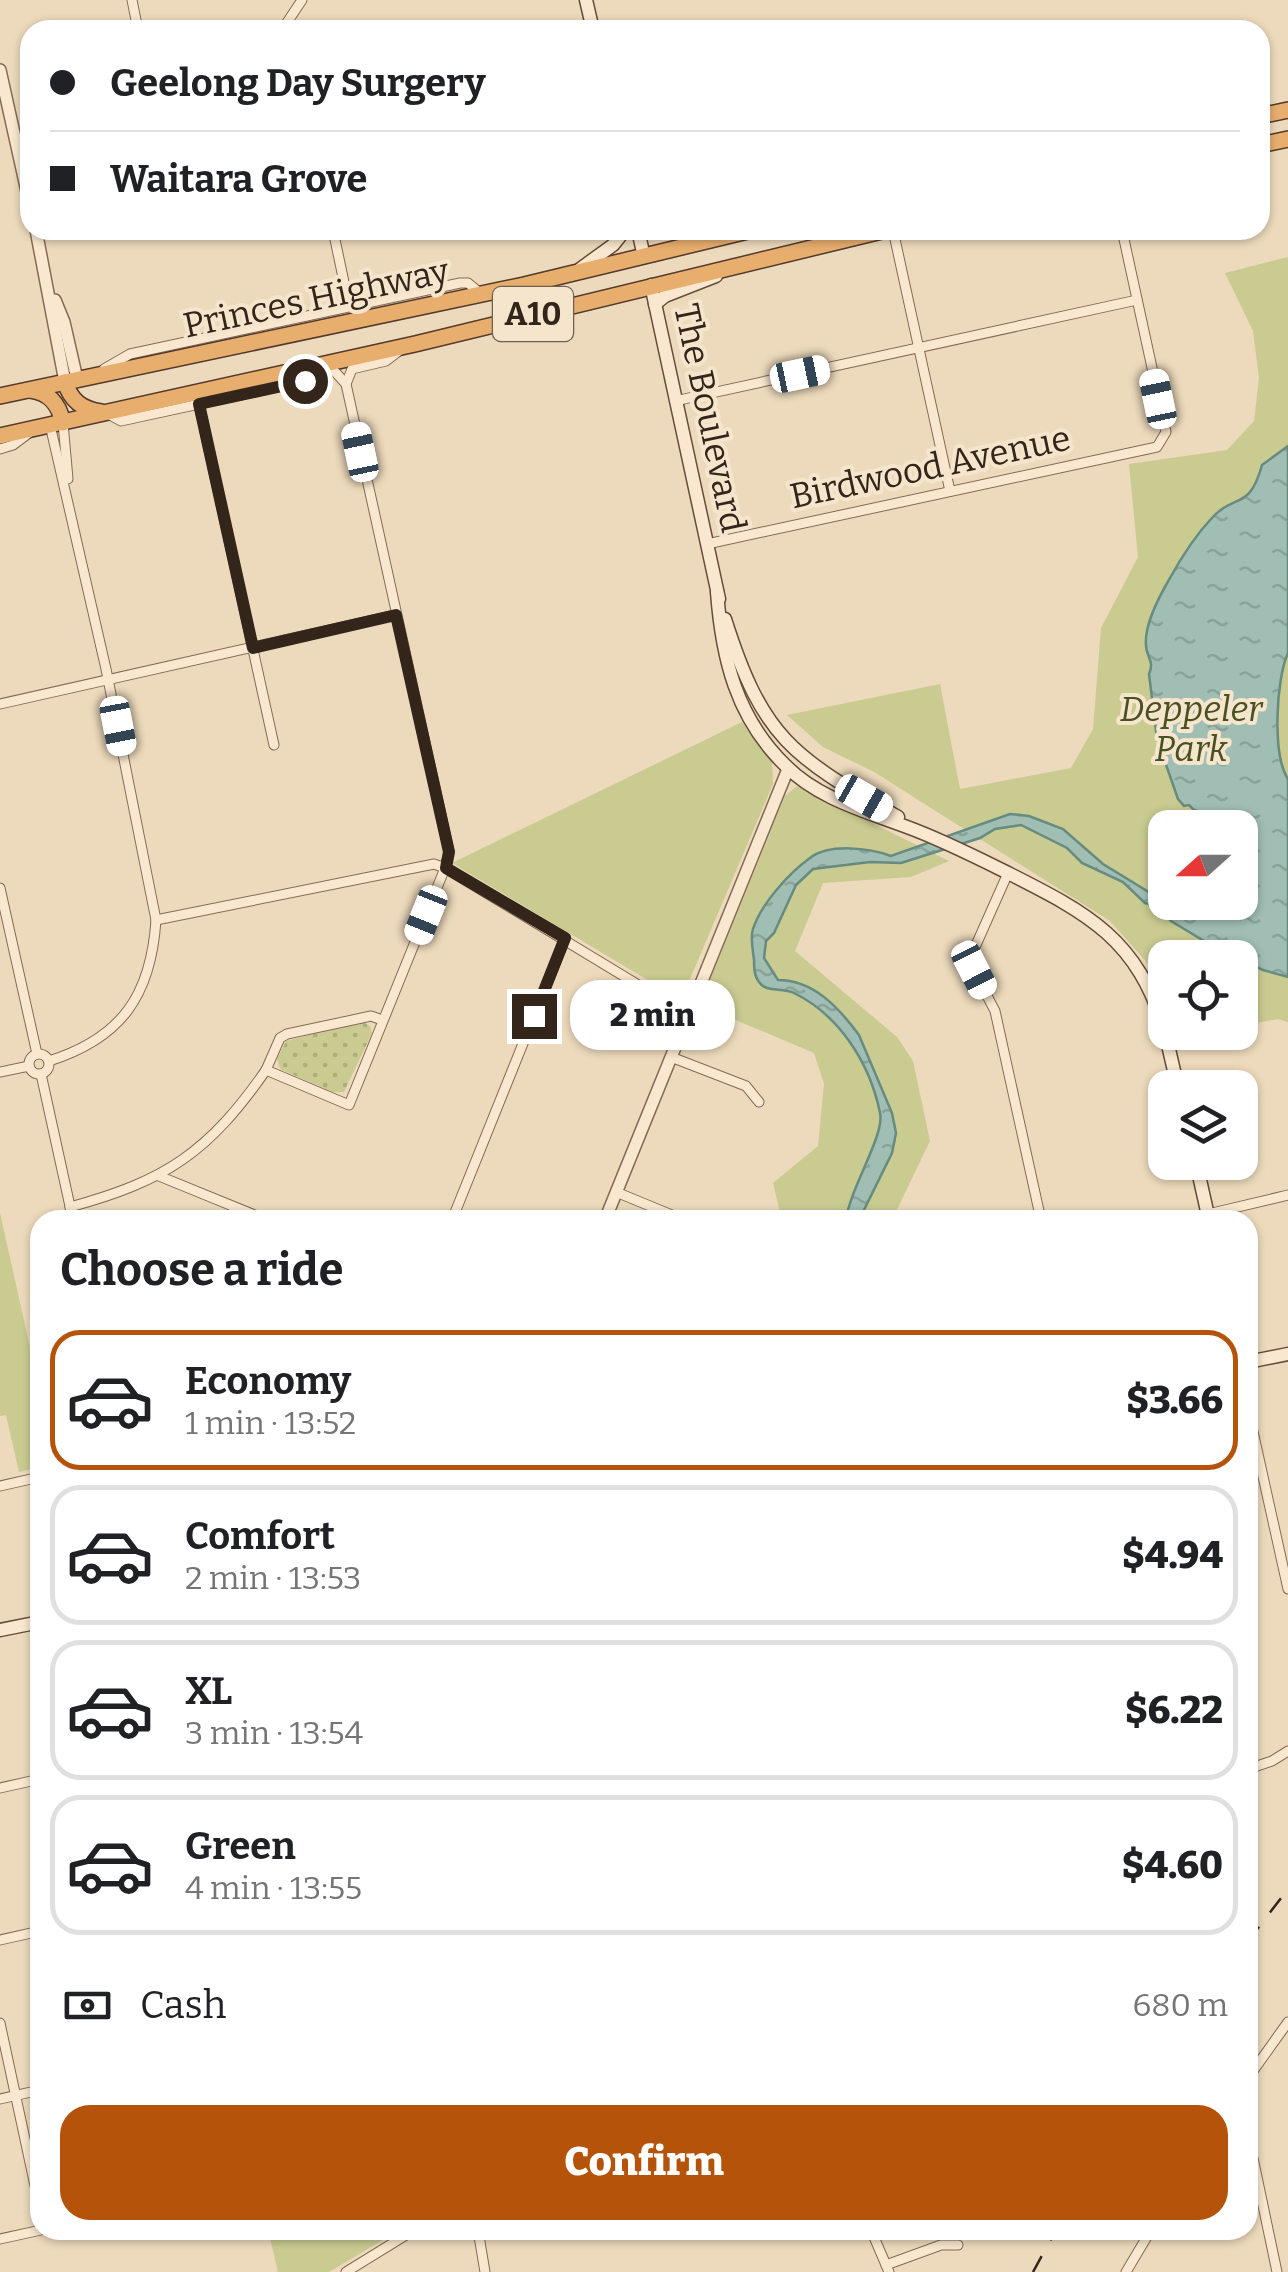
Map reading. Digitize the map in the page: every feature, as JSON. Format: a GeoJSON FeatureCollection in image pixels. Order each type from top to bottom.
{"type":"FeatureCollection","features":[{"type":"Feature","properties":{"kind":"highway","name":"A10"},"geometry":{"type":"LineString","coordinates":[[644,256],[710,240]]}},
{"type":"Feature","properties":{"kind":"highway","name":"A10"},"geometry":{"type":"LineString","coordinates":[[651,285],[843,240]]}},
{"type":"Feature","properties":{"kind":"highway","name":"Princes Highway"},"geometry":{"type":"LineString","coordinates":[[0,396],[644,256]]}},
{"type":"Feature","properties":{"kind":"highway","name":"The Boulevard"},"geometry":{"type":"LineString","coordinates":[[644,256],[651,285]]}},
{"type":"Feature","properties":{"kind":"highway","name":"Princes Highway"},"geometry":{"type":"LineString","coordinates":[[0,436],[56,416],[104,413],[404,347],[651,285]]}},
{"type":"Feature","properties":{"kind":"highway"},"geometry":{"type":"LineString","coordinates":[[56,416],[64,396],[79,379]]}},
{"type":"Feature","properties":{"kind":"highway"},"geometry":{"type":"LineString","coordinates":[[27,390],[43,393],[56,416]]}},
{"type":"Feature","properties":{"kind":"highway"},"geometry":{"type":"LineString","coordinates":[[56,416],[86,409],[104,413]]}},
{"type":"Feature","properties":{"kind":"main road"},"geometry":{"type":"LineString","coordinates":[[574,273],[617,240]]}},
{"type":"Feature","properties":{"kind":"main road"},"geometry":{"type":"LineString","coordinates":[[640,240],[644,256]]}},
{"type":"Feature","properties":{"kind":"main road"},"geometry":{"type":"LineString","coordinates":[[654,304],[752,260]]}},
{"type":"Feature","properties":{"kind":"main road","name":"The Boulevard"},"geometry":{"type":"LineString","coordinates":[[651,285],[717,592],[749,688],[770,723],[797,753],[827,776],[931,836]]}},
{"type":"Feature","properties":{"kind":"main road","name":"The Boulevard"},"geometry":{"type":"LineString","coordinates":[[717,592],[722,650],[734,688],[750,722],[788,769],[840,802],[931,836]]}},
{"type":"Feature","properties":{"kind":"main road"},"geometry":{"type":"LineString","coordinates":[[788,769],[797,753]]}},
{"type":"Feature","properties":{"kind":"main road"},"geometry":{"type":"LineString","coordinates":[[931,836],[1066,901],[1111,937],[1148,992]]}},
{"type":"Feature","properties":{"kind":"main road"},"geometry":{"type":"LineString","coordinates":[[1200,1180],[1206,1210]]}},
{"type":"Feature","properties":{"kind":"main road"},"geometry":{"type":"LineString","coordinates":[[1258,1360],[1288,1354]]}},
{"type":"Feature","properties":{"kind":"main road"},"geometry":{"type":"LineString","coordinates":[[0,1630],[30,1624]]}},
{"type":"Feature","properties":{"kind":"street"},"geometry":{"type":"LineString","coordinates":[[0,70],[20,160]]}},
{"type":"Feature","properties":{"kind":"street"},"geometry":{"type":"LineString","coordinates":[[38,240],[48,287],[79,379],[130,354],[349,306],[464,282],[482,294]]}},
{"type":"Feature","properties":{"kind":"street"},"geometry":{"type":"LineString","coordinates":[[335,240],[349,306]]}},
{"type":"Feature","properties":{"kind":"street"},"geometry":{"type":"LineString","coordinates":[[892,240],[950,491]]}},
{"type":"Feature","properties":{"kind":"street"},"geometry":{"type":"LineString","coordinates":[[676,402],[1137,300],[1124,240]]}},
{"type":"Feature","properties":{"kind":"street","name":"Birdwood Avenue"},"geometry":{"type":"LineString","coordinates":[[707,544],[1157,446],[1166,432],[1137,300]]}},
{"type":"Feature","properties":{"kind":"street"},"geometry":{"type":"LineString","coordinates":[[266,1070],[350,1107],[446,868],[449,852],[346,384],[352,368],[386,360],[404,347]]}},
{"type":"Feature","properties":{"kind":"street"},"geometry":{"type":"LineString","coordinates":[[104,413],[121,421],[305,381],[322,365],[346,384]]}},
{"type":"Feature","properties":{"kind":"street"},"geometry":{"type":"LineString","coordinates":[[0,386],[27,390]]}},
{"type":"Feature","properties":{"kind":"street"},"geometry":{"type":"LineString","coordinates":[[199,404],[274,746]]}},
{"type":"Feature","properties":{"kind":"street"},"geometry":{"type":"LineString","coordinates":[[0,450],[56,416],[156,920],[153,958],[132,1003],[97,1041],[49,1061]]}},
{"type":"Feature","properties":{"kind":"street"},"geometry":{"type":"LineString","coordinates":[[0,704],[396,615]]}},
{"type":"Feature","properties":{"kind":"street"},"geometry":{"type":"LineString","coordinates":[[609,1210],[788,769]]}},
{"type":"Feature","properties":{"kind":"street"},"geometry":{"type":"LineString","coordinates":[[156,920],[421,864],[446,868],[688,1015]]}},
{"type":"Feature","properties":{"kind":"street"},"geometry":{"type":"LineString","coordinates":[[1008,873],[972,954],[974,970],[995,1011],[1039,1210]]}},
{"type":"Feature","properties":{"kind":"street"},"geometry":{"type":"LineString","coordinates":[[0,888],[37,1054]]}},
{"type":"Feature","properties":{"kind":"street"},"geometry":{"type":"LineString","coordinates":[[456,1210],[565,938]]}},
{"type":"Feature","properties":{"kind":"street"},"geometry":{"type":"LineString","coordinates":[[70,1207],[128,1190],[179,1165],[214,1135],[266,1070],[280,1038],[371,1016],[382,1020]]}},
{"type":"Feature","properties":{"kind":"street"},"geometry":{"type":"LineString","coordinates":[[37,1054],[49,1061],[47,1070],[41,1074],[32,1072],[29,1066],[29,1060],[37,1054]]}},
{"type":"Feature","properties":{"kind":"street"},"geometry":{"type":"LineString","coordinates":[[672,1057],[746,1086],[759,1102]]}},
{"type":"Feature","properties":{"kind":"street"},"geometry":{"type":"LineString","coordinates":[[0,1072],[29,1066]]}},
{"type":"Feature","properties":{"kind":"street"},"geometry":{"type":"LineString","coordinates":[[41,1074],[71,1210]]}},
{"type":"Feature","properties":{"kind":"street"},"geometry":{"type":"LineString","coordinates":[[159,1176],[242,1210]]}},
{"type":"Feature","properties":{"kind":"street"},"geometry":{"type":"LineString","coordinates":[[616,1192],[660,1210]]}},
{"type":"Feature","properties":{"kind":"street"},"geometry":{"type":"LineString","coordinates":[[1235,1210],[1288,1196]]}},
{"type":"Feature","properties":{"kind":"street"},"geometry":{"type":"LineString","coordinates":[[1258,1453],[1288,1589]]}},
{"type":"Feature","properties":{"kind":"street"},"geometry":{"type":"LineString","coordinates":[[0,1486],[30,1479]]}},
{"type":"Feature","properties":{"kind":"street"},"geometry":{"type":"LineString","coordinates":[[1258,1766],[1288,1751]]}},
{"type":"Feature","properties":{"kind":"street"},"geometry":{"type":"LineString","coordinates":[[0,1788],[30,1781]]}},
{"type":"Feature","properties":{"kind":"street"},"geometry":{"type":"LineString","coordinates":[[0,1940],[30,1933]]}},
{"type":"Feature","properties":{"kind":"street"},"geometry":{"type":"LineString","coordinates":[[1258,2064],[1288,2022]]}},
{"type":"Feature","properties":{"kind":"street"},"geometry":{"type":"LineString","coordinates":[[0,2023],[30,2162]]}},
{"type":"Feature","properties":{"kind":"street"},"geometry":{"type":"LineString","coordinates":[[0,2099],[30,2092]]}},
{"type":"Feature","properties":{"kind":"street"},"geometry":{"type":"LineString","coordinates":[[1258,2182],[1277,2272]]}},
{"type":"Feature","properties":{"kind":"street"},"geometry":{"type":"LineString","coordinates":[[0,2239],[30,2232]]}},
{"type":"Feature","properties":{"kind":"street"},"geometry":{"type":"LineString","coordinates":[[346,2272],[399,2240]]}},
{"type":"Feature","properties":{"kind":"street"},"geometry":{"type":"LineString","coordinates":[[480,2240],[485,2272]]}},
{"type":"Feature","properties":{"kind":"street"},"geometry":{"type":"LineString","coordinates":[[875,2240],[888,2268],[941,2245],[958,2245]]}},
{"type":"Feature","properties":{"kind":"street"},"geometry":{"type":"LineString","coordinates":[[1126,2272],[1145,2240]]}},
{"type":"Feature","properties":{"kind":"green space","name":"Deppeler Park"},"geometry":{"type":"Polygon","coordinates":[[[1288,257],[1288,1022],[1278,1019],[1258,1023],[1258,940],[1148,940],[1148,964],[1110,921],[874,772],[823,747],[787,715],[940,684],[960,789],[1071,768],[1093,729],[1101,628],[1138,557],[1129,464],[1227,450],[1254,421],[1259,378],[1253,331],[1225,273],[1288,257]]]}},
{"type":"Feature","properties":{"kind":"green space"},"geometry":{"type":"Polygon","coordinates":[[[742,722],[772,759],[773,784],[681,1000],[452,863],[742,722]]]}},
{"type":"Feature","properties":{"kind":"green space"},"geometry":{"type":"Polygon","coordinates":[[[797,786],[949,861],[911,877],[823,883],[795,951],[897,1037],[913,1061],[930,1141],[897,1210],[780,1210],[773,1183],[818,1146],[824,1084],[814,1053],[700,1005],[785,796],[797,786]]]}},
{"type":"Feature","properties":{"kind":"green space"},"geometry":{"type":"Polygon","coordinates":[[[363,1022],[372,1033],[344,1092],[332,1092],[280,1069],[277,1059],[286,1041],[363,1022]]]}},
{"type":"Feature","properties":{"kind":"green space"},"geometry":{"type":"Polygon","coordinates":[[[0,1213],[30,1347],[30,1469],[19,1472],[6,1415],[0,1416],[0,1213]]]}},
{"type":"Feature","properties":{"kind":"green space"},"geometry":{"type":"Polygon","coordinates":[[[270,2240],[383,2240],[329,2272],[278,2272],[270,2240]]]}},
{"type":"Feature","properties":{"kind":"water"},"geometry":{"type":"Polygon","coordinates":[[[1288,446],[1288,653],[1281,680],[1278,735],[1288,779],[1288,977],[1258,968],[1258,940],[1202,940],[1170,920],[1258,920],[1258,810],[1194,810],[1178,799],[1157,739],[1146,649],[1157,601],[1194,540],[1220,511],[1246,496],[1262,465],[1288,446]]]}},
{"type":"Feature","properties":{"kind":"water"},"geometry":{"type":"Polygon","coordinates":[[[1010,814],[1029,816],[1063,829],[1103,864],[1148,892],[1148,904],[1123,882],[1082,863],[1067,848],[1021,825],[995,829],[980,838],[901,863],[870,862],[813,869],[796,885],[774,933],[766,941],[764,958],[778,980],[814,990],[859,1035],[892,1113],[896,1133],[892,1153],[864,1210],[848,1210],[880,1123],[875,1094],[850,1042],[825,1014],[794,993],[766,988],[757,980],[752,936],[762,909],[785,880],[818,853],[850,848],[891,856],[1010,814]]]}},
{"type":"Feature","properties":{"kind":"railway"},"geometry":{"type":"LineString","coordinates":[[1258,1928],[1288,1889]]}},
{"type":"Feature","properties":{"kind":"railway"},"geometry":{"type":"LineString","coordinates":[[1033,2272],[1051,2240]]}},
{"type":"Feature","properties":{"kind":"route"},"geometry":{"type":"LineString","coordinates":[[305,381],[199,404],[253,648],[396,615],[449,852],[446,868],[565,938],[534,1016]]}}]}
